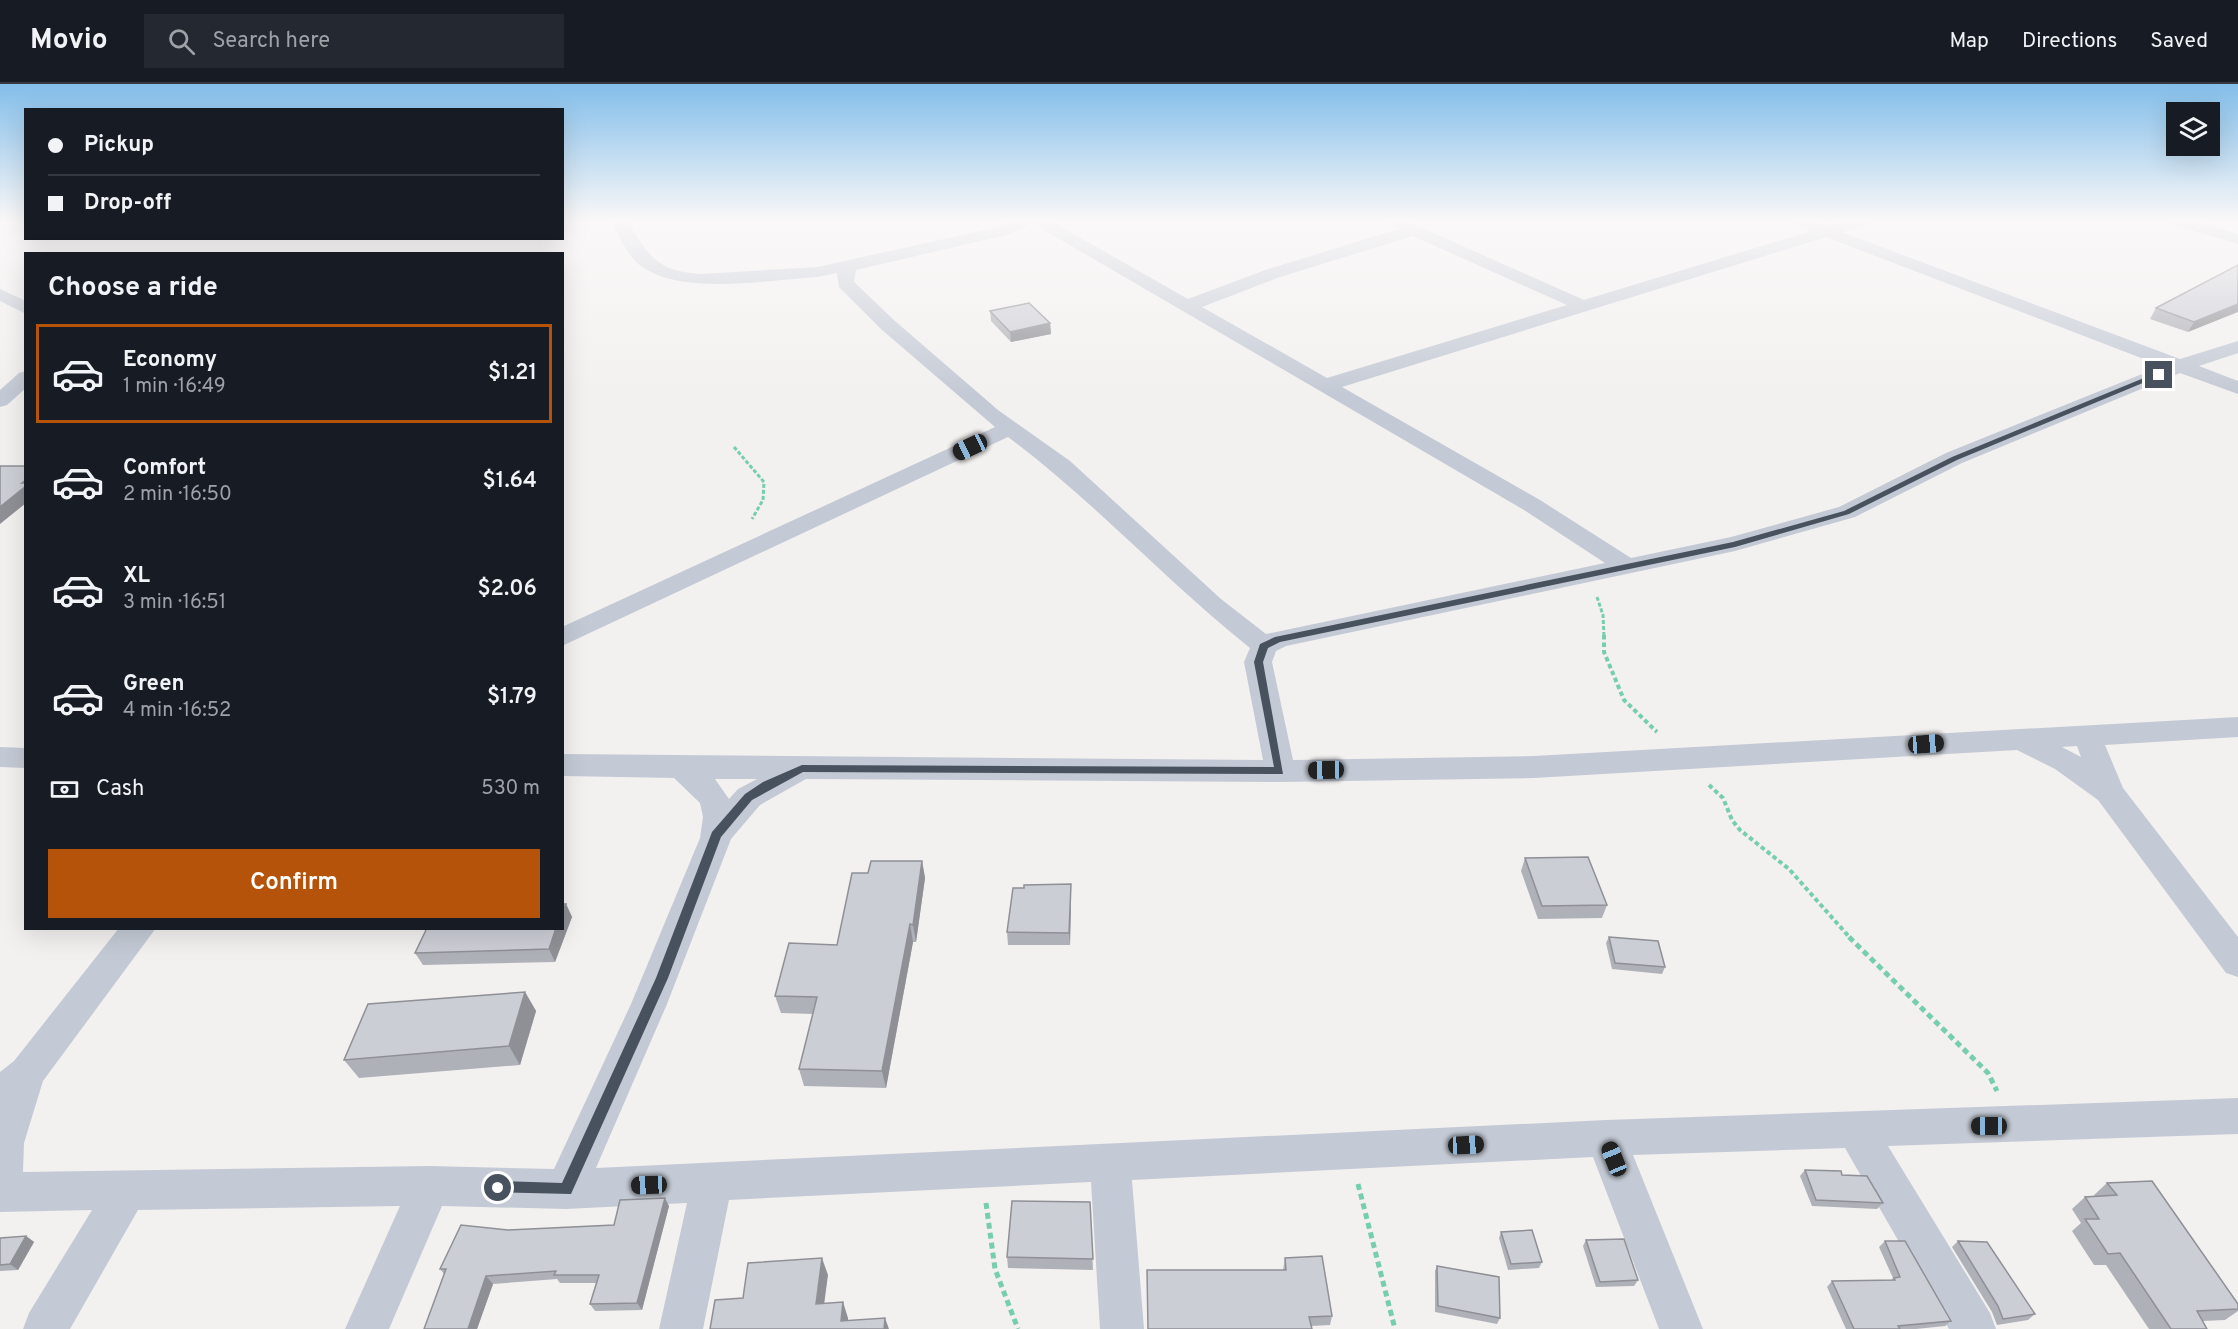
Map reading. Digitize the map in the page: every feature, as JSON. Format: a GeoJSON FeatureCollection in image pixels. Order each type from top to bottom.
{"type":"FeatureCollection","features":[{"type":"Feature","properties":{"kind":"street"},"geometry":{"type":"LineString","coordinates":[[682,278],[717,278]]}},
{"type":"Feature","properties":{"kind":"street"},"geometry":{"type":"LineString","coordinates":[[844,278],[850,291],[1010,428],[1062,466],[1212,605],[1264,646]]}},
{"type":"Feature","properties":{"kind":"street"},"geometry":{"type":"LineString","coordinates":[[1139,278],[1532,505],[1628,567]]}},
{"type":"Feature","properties":{"kind":"street"},"geometry":{"type":"LineString","coordinates":[[1187,306],[1261,278]]}},
{"type":"Feature","properties":{"kind":"street"},"geometry":{"type":"LineString","coordinates":[[1521,278],[1583,306]]}},
{"type":"Feature","properties":{"kind":"street"},"geometry":{"type":"LineString","coordinates":[[1326,385],[1676,278]]}},
{"type":"Feature","properties":{"kind":"street"},"geometry":{"type":"LineString","coordinates":[[1949,278],[2238,388]]}},
{"type":"Feature","properties":{"kind":"street"},"geometry":{"type":"LineString","coordinates":[[0,294],[24,308]]}},
{"type":"Feature","properties":{"kind":"street"},"geometry":{"type":"LineString","coordinates":[[1280,771],[1258,662],[1264,646],[1278,639],[1735,544],[1847,512],[1954,458],[2179,366],[2238,347]]}},
{"type":"Feature","properties":{"kind":"street"},"geometry":{"type":"LineString","coordinates":[[0,401],[24,379]]}},
{"type":"Feature","properties":{"kind":"street"},"geometry":{"type":"LineString","coordinates":[[564,637],[1010,428]]}},
{"type":"Feature","properties":{"kind":"street"},"geometry":{"type":"LineString","coordinates":[[564,765],[681,768],[1280,771],[1534,767],[2238,728]]}},
{"type":"Feature","properties":{"kind":"street"},"geometry":{"type":"LineString","coordinates":[[2087,735],[2109,792],[2238,963]]}},
{"type":"Feature","properties":{"kind":"street"},"geometry":{"type":"LineString","coordinates":[[2021,739],[2066,762],[2109,792]]}},
{"type":"Feature","properties":{"kind":"street"},"geometry":{"type":"LineString","coordinates":[[0,757],[24,758]]}},
{"type":"Feature","properties":{"kind":"street"},"geometry":{"type":"LineString","coordinates":[[566,1189],[662,978],[716,835],[718,809],[713,798],[705,787],[681,768]]}},
{"type":"Feature","properties":{"kind":"street"},"geometry":{"type":"LineString","coordinates":[[716,835],[749,797],[802,768]]}},
{"type":"Feature","properties":{"kind":"street"},"geometry":{"type":"LineString","coordinates":[[137,930],[14,1084],[4,1143],[1,1192],[430,1186],[566,1189],[1605,1138],[1855,1128],[2011,1126],[2238,1116]]}},
{"type":"Feature","properties":{"kind":"street"},"geometry":{"type":"LineString","coordinates":[[1855,1128],[1974,1329]]}},
{"type":"Feature","properties":{"kind":"street"},"geometry":{"type":"LineString","coordinates":[[1605,1138],[1681,1329]]}},
{"type":"Feature","properties":{"kind":"street"},"geometry":{"type":"LineString","coordinates":[[1110,1164],[1122,1329]]}},
{"type":"Feature","properties":{"kind":"street"},"geometry":{"type":"LineString","coordinates":[[681,1329],[712,1182]]}},
{"type":"Feature","properties":{"kind":"street"},"geometry":{"type":"LineString","coordinates":[[367,1329],[430,1186]]}},
{"type":"Feature","properties":{"kind":"street"},"geometry":{"type":"LineString","coordinates":[[45,1329],[127,1190]]}},
{"type":"Feature","properties":{"kind":"path"},"geometry":{"type":"LineString","coordinates":[[728,562],[766,491],[764,482],[734,447]]}},
{"type":"Feature","properties":{"kind":"path"},"geometry":{"type":"LineString","coordinates":[[1584,576],[1599,599],[1603,615],[1604,652],[1617,678],[1624,700],[1723,798],[1732,820],[1740,830],[1789,869],[1837,925],[1988,1073],[2011,1126]]}},
{"type":"Feature","properties":{"kind":"path"},"geometry":{"type":"LineString","coordinates":[[1350,1151],[1395,1329]]}},
{"type":"Feature","properties":{"kind":"path"},"geometry":{"type":"LineString","coordinates":[[982,1170],[995,1269],[1018,1329]]}},
{"type":"Feature","properties":{"kind":"building"},"geometry":{"type":"Polygon","coordinates":[[[2213,278],[2238,278],[2238,304],[2194,322],[2156,308],[2213,278]]]}},
{"type":"Feature","properties":{"kind":"building"},"geometry":{"type":"Polygon","coordinates":[[[1029,303],[1050,323],[1010,332],[990,311],[1029,303]]]}},
{"type":"Feature","properties":{"kind":"building"},"geometry":{"type":"Polygon","coordinates":[[[0,466],[24,466],[24,482],[22,483],[24,483],[24,488],[0,507],[0,466]]]}},
{"type":"Feature","properties":{"kind":"building"},"geometry":{"type":"Polygon","coordinates":[[[1588,857],[1607,905],[1542,906],[1525,858],[1588,857]]]}},
{"type":"Feature","properties":{"kind":"building"},"geometry":{"type":"Polygon","coordinates":[[[871,861],[922,861],[913,925],[910,924],[882,1071],[799,1069],[817,997],[775,996],[789,943],[837,945],[852,873],[868,873],[871,861]]]}},
{"type":"Feature","properties":{"kind":"building"},"geometry":{"type":"Polygon","coordinates":[[[1071,884],[1069,933],[1007,932],[1013,888],[1024,888],[1024,885],[1071,884]]]}},
{"type":"Feature","properties":{"kind":"building"},"geometry":{"type":"Polygon","coordinates":[[[426,930],[555,930],[549,949],[415,953],[426,930]]]}},
{"type":"Feature","properties":{"kind":"building"},"geometry":{"type":"Polygon","coordinates":[[[1609,937],[1658,941],[1665,967],[1615,963],[1609,937]]]}},
{"type":"Feature","properties":{"kind":"building"},"geometry":{"type":"Polygon","coordinates":[[[525,992],[509,1046],[344,1060],[368,1004],[525,992]]]}},
{"type":"Feature","properties":{"kind":"building"},"geometry":{"type":"Polygon","coordinates":[[[1805,1170],[1841,1171],[1842,1175],[1867,1176],[1883,1203],[1816,1200],[1805,1170]]]}},
{"type":"Feature","properties":{"kind":"building"},"geometry":{"type":"Polygon","coordinates":[[[2152,1181],[2238,1304],[2238,1309],[2197,1311],[2207,1329],[2171,1329],[2120,1253],[2108,1254],[2085,1219],[2099,1219],[2085,1197],[2117,1195],[2107,1183],[2152,1181]]]}},
{"type":"Feature","properties":{"kind":"building"},"geometry":{"type":"Polygon","coordinates":[[[665,1198],[637,1303],[590,1304],[599,1275],[554,1275],[556,1271],[486,1276],[468,1329],[424,1329],[446,1269],[440,1269],[461,1225],[508,1230],[614,1225],[620,1200],[665,1198]]]}},
{"type":"Feature","properties":{"kind":"building"},"geometry":{"type":"Polygon","coordinates":[[[1012,1201],[1090,1202],[1093,1259],[1007,1257],[1012,1201]]]}},
{"type":"Feature","properties":{"kind":"building"},"geometry":{"type":"Polygon","coordinates":[[[1532,1230],[1542,1262],[1511,1264],[1501,1232],[1532,1230]]]}},
{"type":"Feature","properties":{"kind":"building"},"geometry":{"type":"Polygon","coordinates":[[[26,1236],[10,1264],[0,1265],[0,1238],[26,1236]]]}},
{"type":"Feature","properties":{"kind":"building"},"geometry":{"type":"Polygon","coordinates":[[[1624,1239],[1638,1280],[1600,1282],[1586,1240],[1624,1239]]]}},
{"type":"Feature","properties":{"kind":"building"},"geometry":{"type":"Polygon","coordinates":[[[1885,1241],[1905,1241],[1951,1321],[1898,1326],[1900,1329],[1854,1329],[1832,1281],[1895,1280],[1894,1278],[1900,1277],[1885,1241]]]}},
{"type":"Feature","properties":{"kind":"building"},"geometry":{"type":"Polygon","coordinates":[[[1958,1241],[1987,1242],[2035,1314],[2003,1319],[1998,1306],[1958,1241]]]}},
{"type":"Feature","properties":{"kind":"building"},"geometry":{"type":"Polygon","coordinates":[[[1322,1256],[1332,1316],[1309,1317],[1312,1329],[1148,1329],[1147,1270],[1286,1270],[1285,1258],[1322,1256]]]}},
{"type":"Feature","properties":{"kind":"building"},"geometry":{"type":"Polygon","coordinates":[[[822,1258],[816,1304],[843,1302],[841,1321],[885,1318],[884,1329],[710,1329],[715,1300],[743,1298],[748,1263],[822,1258]]]}},
{"type":"Feature","properties":{"kind":"building"},"geometry":{"type":"Polygon","coordinates":[[[1437,1266],[1499,1277],[1500,1318],[1438,1306],[1437,1266]]]}},
{"type":"Feature","properties":{"kind":"route"},"geometry":{"type":"LineString","coordinates":[[498,1188],[566,1189],[662,978],[716,835],[749,797],[767,785],[802,768],[1280,771],[1258,662],[1264,646],[1278,639],[1735,544],[1847,512],[1954,458],[2159,375]]}}]}
